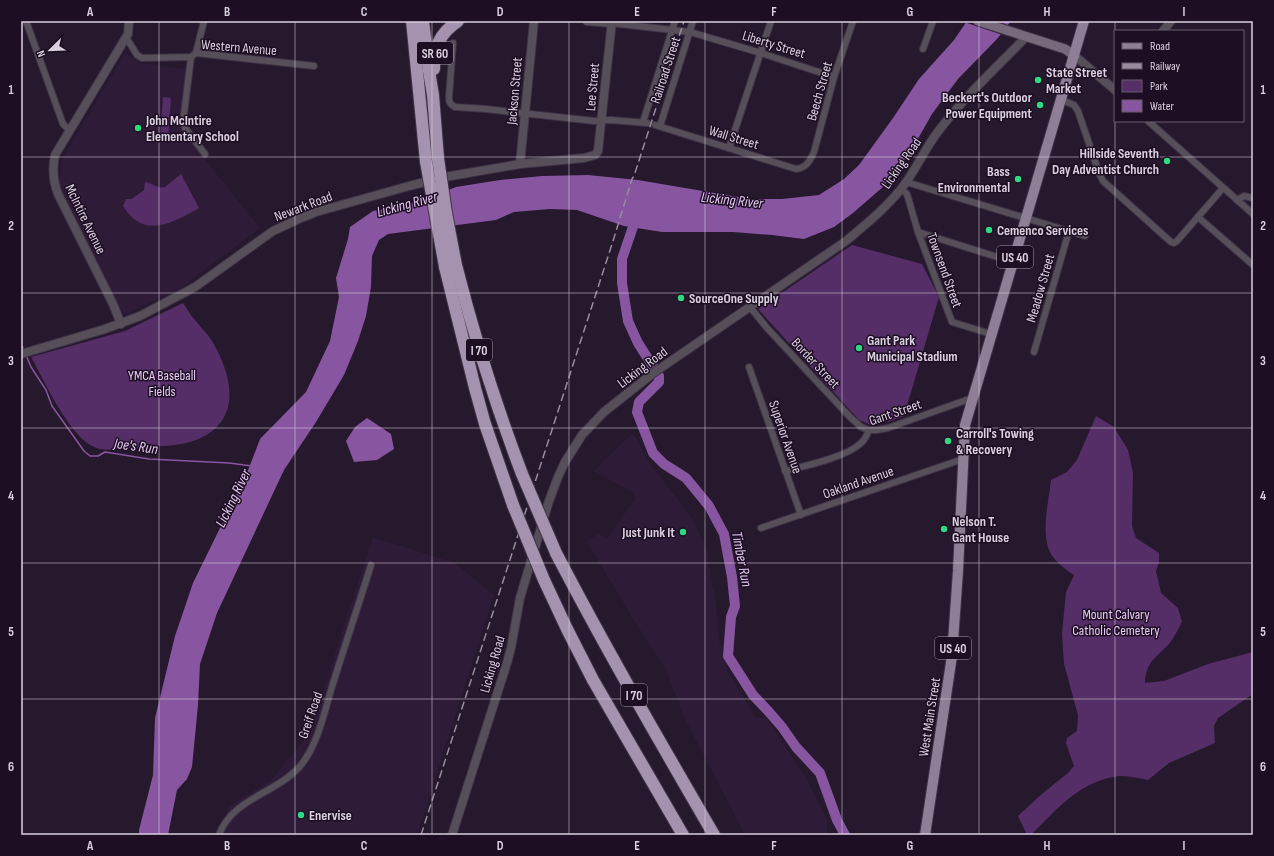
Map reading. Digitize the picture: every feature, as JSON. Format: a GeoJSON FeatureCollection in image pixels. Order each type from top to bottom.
{"type":"FeatureCollection","features":[{"type":"Feature","properties":{"kind":"highway"},"geometry":{"type":"LineString","coordinates":[[403,21],[414,79],[420,100]]}},
{"type":"Feature","properties":{"kind":"highway","name":"I 70"},"geometry":{"type":"LineString","coordinates":[[412,21],[426,162],[451,266],[477,396],[496,456],[513,505],[544,580],[567,629],[593,680],[683,835]]}},
{"type":"Feature","properties":{"kind":"highway","name":"I 70"},"geometry":{"type":"LineString","coordinates":[[423,21],[428,71],[433,94],[438,158],[446,212],[451,266],[489,384],[522,474],[556,553],[656,735],[714,835]]}},
{"type":"Feature","properties":{"kind":"highway","name":"SR 60"},"geometry":{"type":"LineString","coordinates":[[433,94],[434,59],[437,43],[446,30],[458,21]]}},
{"type":"Feature","properties":{"kind":"main road"},"geometry":{"type":"LineString","coordinates":[[978,21],[1065,48],[1075,56]]}},
{"type":"Feature","properties":{"kind":"main road","name":"West Main Street"},"geometry":{"type":"LineString","coordinates":[[925,835],[952,656],[958,571],[965,425],[1075,56],[1084,21]]}},
{"type":"Feature","properties":{"kind":"street"},"geometry":{"type":"LineString","coordinates":[[26,21],[64,124],[70,131]]}},
{"type":"Feature","properties":{"kind":"street","name":"McIntire Avenue"},"geometry":{"type":"LineString","coordinates":[[121,324],[113,304],[65,210],[56,188],[52,165],[55,155],[128,34],[129,21]]}},
{"type":"Feature","properties":{"kind":"street"},"geometry":{"type":"LineString","coordinates":[[204,21],[194,55],[183,122],[185,128],[205,154]]}},
{"type":"Feature","properties":{"kind":"street","name":"Jackson Street"},"geometry":{"type":"LineString","coordinates":[[520,164],[534,21]]}},
{"type":"Feature","properties":{"kind":"street","name":"Liberty Street"},"geometry":{"type":"LineString","coordinates":[[587,21],[612,22],[690,32],[834,77]]}},
{"type":"Feature","properties":{"kind":"street","name":"Railroad Street"},"geometry":{"type":"LineString","coordinates":[[602,120],[645,123],[675,21]]}},
{"type":"Feature","properties":{"kind":"street","name":"Railroad Street"},"geometry":{"type":"LineString","coordinates":[[658,126],[693,21]]}},
{"type":"Feature","properties":{"kind":"street"},"geometry":{"type":"LineString","coordinates":[[729,148],[772,21]]}},
{"type":"Feature","properties":{"kind":"street","name":"Beech Street"},"geometry":{"type":"LineString","coordinates":[[805,166],[811,159],[814,152],[834,77],[853,21]]}},
{"type":"Feature","properties":{"kind":"street"},"geometry":{"type":"LineString","coordinates":[[923,49],[933,21]]}},
{"type":"Feature","properties":{"kind":"street"},"geometry":{"type":"LineString","coordinates":[[1164,30],[1171,21]]}},
{"type":"Feature","properties":{"kind":"street","name":"Lee Street"},"geometry":{"type":"LineString","coordinates":[[595,154],[598,151],[602,120],[612,22]]}},
{"type":"Feature","properties":{"kind":"street","name":"Licking Road"},"geometry":{"type":"LineString","coordinates":[[452,835],[507,663],[525,578],[558,478],[570,454],[582,435],[604,412],[652,374],[846,241],[868,223],[901,189],[936,134],[964,99],[990,75],[1023,36]]}},
{"type":"Feature","properties":{"kind":"street","name":"Western Avenue"},"geometry":{"type":"LineString","coordinates":[[126,37],[137,55],[142,58],[194,55],[314,66]]}},
{"type":"Feature","properties":{"kind":"street"},"geometry":{"type":"LineString","coordinates":[[453,43],[449,97],[451,105],[455,107],[594,121],[602,120]]}},
{"type":"Feature","properties":{"kind":"street"},"geometry":{"type":"LineString","coordinates":[[1075,56],[1114,89]]}},
{"type":"Feature","properties":{"kind":"street"},"geometry":{"type":"LineString","coordinates":[[1062,100],[1074,105],[1078,111],[1103,181],[1171,242],[1174,243],[1177,241],[1223,188]]}},
{"type":"Feature","properties":{"kind":"street"},"geometry":{"type":"LineString","coordinates":[[1149,122],[1253,214]]}},
{"type":"Feature","properties":{"kind":"street","name":"Wall Street"},"geometry":{"type":"LineString","coordinates":[[658,126],[796,169],[805,166]]}},
{"type":"Feature","properties":{"kind":"street","name":"Newark Road"},"geometry":{"type":"LineString","coordinates":[[21,354],[121,324],[162,305],[195,287],[273,232],[301,218],[409,186],[445,177],[520,164],[584,158],[595,154]]}},
{"type":"Feature","properties":{"kind":"street"},"geometry":{"type":"LineString","coordinates":[[906,182],[1085,236]]}},
{"type":"Feature","properties":{"kind":"street","name":"Townsend Street"},"geometry":{"type":"LineString","coordinates":[[901,189],[907,194],[918,232],[952,322],[991,334]]}},
{"type":"Feature","properties":{"kind":"street"},"geometry":{"type":"LineString","coordinates":[[1237,200],[1244,196],[1253,198]]}},
{"type":"Feature","properties":{"kind":"street"},"geometry":{"type":"LineString","coordinates":[[1198,216],[1253,266]]}},
{"type":"Feature","properties":{"kind":"street","name":"Meadow Street"},"geometry":{"type":"LineString","coordinates":[[1034,352],[1069,231]]}},
{"type":"Feature","properties":{"kind":"street"},"geometry":{"type":"LineString","coordinates":[[918,232],[1013,262]]}},
{"type":"Feature","properties":{"kind":"street","name":"Border Street"},"geometry":{"type":"LineString","coordinates":[[750,307],[767,328],[850,417],[860,427],[869,430]]}},
{"type":"Feature","properties":{"kind":"street","name":"Superior Avenue"},"geometry":{"type":"LineString","coordinates":[[749,367],[800,515]]}},
{"type":"Feature","properties":{"kind":"street","name":"Gant Street"},"geometry":{"type":"LineString","coordinates":[[785,471],[847,452],[861,443],[869,430],[888,428],[972,398]]}},
{"type":"Feature","properties":{"kind":"street","name":"Oakland Avenue"},"geometry":{"type":"LineString","coordinates":[[761,528],[963,459]]}},
{"type":"Feature","properties":{"kind":"street","name":"Greif Road"},"geometry":{"type":"LineString","coordinates":[[219,835],[225,823],[237,810],[247,802],[287,779],[300,766],[313,746],[371,565]]}},
{"type":"Feature","properties":{"kind":"shaded area"},"geometry":{"type":"Polygon","coordinates":[[[125,53],[139,63],[186,69],[179,121],[181,129],[260,228],[179,289],[124,315],[59,187],[62,159],[125,53]]]}},
{"type":"Feature","properties":{"kind":"shaded area"},"geometry":{"type":"Polygon","coordinates":[[[633,433],[651,465],[692,518],[708,552],[711,580],[716,603],[719,640],[729,673],[755,717],[766,718],[805,776],[827,819],[827,835],[745,835],[684,717],[665,667],[648,643],[586,541],[599,534],[608,538],[636,498],[632,492],[594,471],[633,433]]]}},
{"type":"Feature","properties":{"kind":"shaded area"},"geometry":{"type":"Polygon","coordinates":[[[373,537],[455,563],[494,595],[417,835],[223,835],[228,807],[271,780],[309,734],[373,537]]]}},
{"type":"Feature","properties":{"kind":"green space"},"geometry":{"type":"Polygon","coordinates":[[[163,97],[171,98],[168,139],[160,139],[163,97]]]}},
{"type":"Feature","properties":{"kind":"green space"},"geometry":{"type":"Polygon","coordinates":[[[181,174],[199,208],[189,214],[169,223],[149,226],[140,223],[131,216],[123,206],[126,199],[132,199],[144,190],[145,182],[160,187],[165,187],[181,174]]]}},
{"type":"Feature","properties":{"kind":"green space","name":"Gant Park Municipal Stadium"},"geometry":{"type":"Polygon","coordinates":[[[852,245],[922,264],[939,297],[904,416],[891,421],[871,425],[859,420],[758,309],[852,245]]]}},
{"type":"Feature","properties":{"kind":"green space","name":"YMCA Baseball Fields"},"geometry":{"type":"Polygon","coordinates":[[[183,303],[212,341],[225,369],[229,383],[230,397],[227,410],[221,422],[211,432],[196,440],[178,445],[100,449],[87,443],[63,414],[31,357],[125,331],[183,303]]]}},
{"type":"Feature","properties":{"kind":"green space","name":"Mount Calvary Catholic Cemetery"},"geometry":{"type":"Polygon","coordinates":[[[1096,416],[1114,427],[1128,450],[1133,473],[1132,526],[1136,538],[1159,553],[1159,562],[1156,571],[1161,593],[1178,608],[1182,622],[1171,642],[1152,660],[1147,670],[1145,683],[1164,681],[1208,664],[1253,652],[1253,694],[1218,718],[1214,726],[1215,743],[1169,763],[1148,780],[1120,776],[1093,783],[1071,797],[1050,815],[1031,835],[1027,835],[1018,816],[1068,773],[1074,766],[1066,743],[1067,738],[1077,731],[1078,715],[1064,664],[1062,633],[1066,592],[1074,575],[1061,566],[1051,554],[1046,537],[1046,517],[1051,480],[1067,472],[1077,460],[1096,416]]]}},
{"type":"Feature","properties":{"kind":"water","name":"Licking River"},"geometry":{"type":"Polygon","coordinates":[[[967,21],[1011,21],[997,39],[958,79],[932,114],[911,151],[884,186],[853,213],[834,227],[804,239],[733,232],[662,232],[624,226],[577,210],[550,209],[514,212],[496,220],[388,234],[379,240],[372,256],[371,287],[366,316],[358,341],[344,375],[316,422],[284,470],[217,613],[200,664],[192,767],[187,779],[177,790],[168,835],[139,835],[153,775],[155,718],[175,636],[193,583],[247,473],[260,439],[306,392],[330,341],[339,297],[336,278],[348,239],[350,227],[373,211],[421,201],[456,187],[500,180],[542,176],[588,175],[638,180],[750,199],[782,199],[819,195],[844,179],[859,165],[919,79],[954,40],[967,21]]]}},
{"type":"Feature","properties":{"kind":"water"},"geometry":{"type":"Polygon","coordinates":[[[367,418],[391,434],[394,449],[377,460],[354,462],[346,441],[355,427],[367,418]]]}},
{"type":"Feature","properties":{"kind":"pier"},"geometry":{"type":"Polygon","coordinates":[[[964,21],[995,21],[1010,26],[1003,35],[964,21]]]}},
{"type":"Feature","properties":{"kind":"waterway","name":"Timber Run"},"geometry":{"type":"LineString","coordinates":[[637,215],[622,259],[622,283],[628,321],[638,343],[659,376],[659,382],[639,402],[637,412],[653,453],[664,464],[686,478],[709,506],[724,534],[732,577],[735,606],[731,617],[728,656],[753,695],[782,727],[796,747],[820,773],[837,820],[845,835]]}},
{"type":"Feature","properties":{"kind":"waterway","name":"Joe's Run"},"geometry":{"type":"LineString","coordinates":[[21,344],[24,350]]}},
{"type":"Feature","properties":{"kind":"waterway","name":"Joe's Run"},"geometry":{"type":"LineString","coordinates":[[26,355],[31,367],[46,390],[52,406],[84,451],[90,456],[98,456],[105,452],[149,459],[229,463],[252,466]]}},
{"type":"Feature","properties":{"kind":"railway"},"geometry":{"type":"LineString","coordinates":[[421,835],[684,21]]}},
{"type":"Feature","properties":{"kind":"place","name":"State Street Market"},"geometry":{"type":"Point","coordinates":[1038,80]}},
{"type":"Feature","properties":{"kind":"place","name":"Beckert's Outdoor Power Equipment"},"geometry":{"type":"Point","coordinates":[1040,105]}},
{"type":"Feature","properties":{"kind":"place","name":"John McIntire Elementary School"},"geometry":{"type":"Point","coordinates":[138,128]}},
{"type":"Feature","properties":{"kind":"place","name":"Hillside Seventh Day Adventist Church"},"geometry":{"type":"Point","coordinates":[1167,161]}},
{"type":"Feature","properties":{"kind":"place","name":"Bass Environmental"},"geometry":{"type":"Point","coordinates":[1018,179]}},
{"type":"Feature","properties":{"kind":"place","name":"Cemenco Services"},"geometry":{"type":"Point","coordinates":[989,230]}},
{"type":"Feature","properties":{"kind":"place","name":"SourceOne Supply"},"geometry":{"type":"Point","coordinates":[681,298]}},
{"type":"Feature","properties":{"kind":"place","name":"Gant Park Municipal Stadium"},"geometry":{"type":"Point","coordinates":[859,348]}},
{"type":"Feature","properties":{"kind":"place","name":"Carroll's Towing & Recovery"},"geometry":{"type":"Point","coordinates":[948,441]}},
{"type":"Feature","properties":{"kind":"place","name":"Nelson T. Gant House"},"geometry":{"type":"Point","coordinates":[944,529]}},
{"type":"Feature","properties":{"kind":"place","name":"Just Junk It"},"geometry":{"type":"Point","coordinates":[683,532]}},
{"type":"Feature","properties":{"kind":"place","name":"Enervise"},"geometry":{"type":"Point","coordinates":[301,815]}}]}
